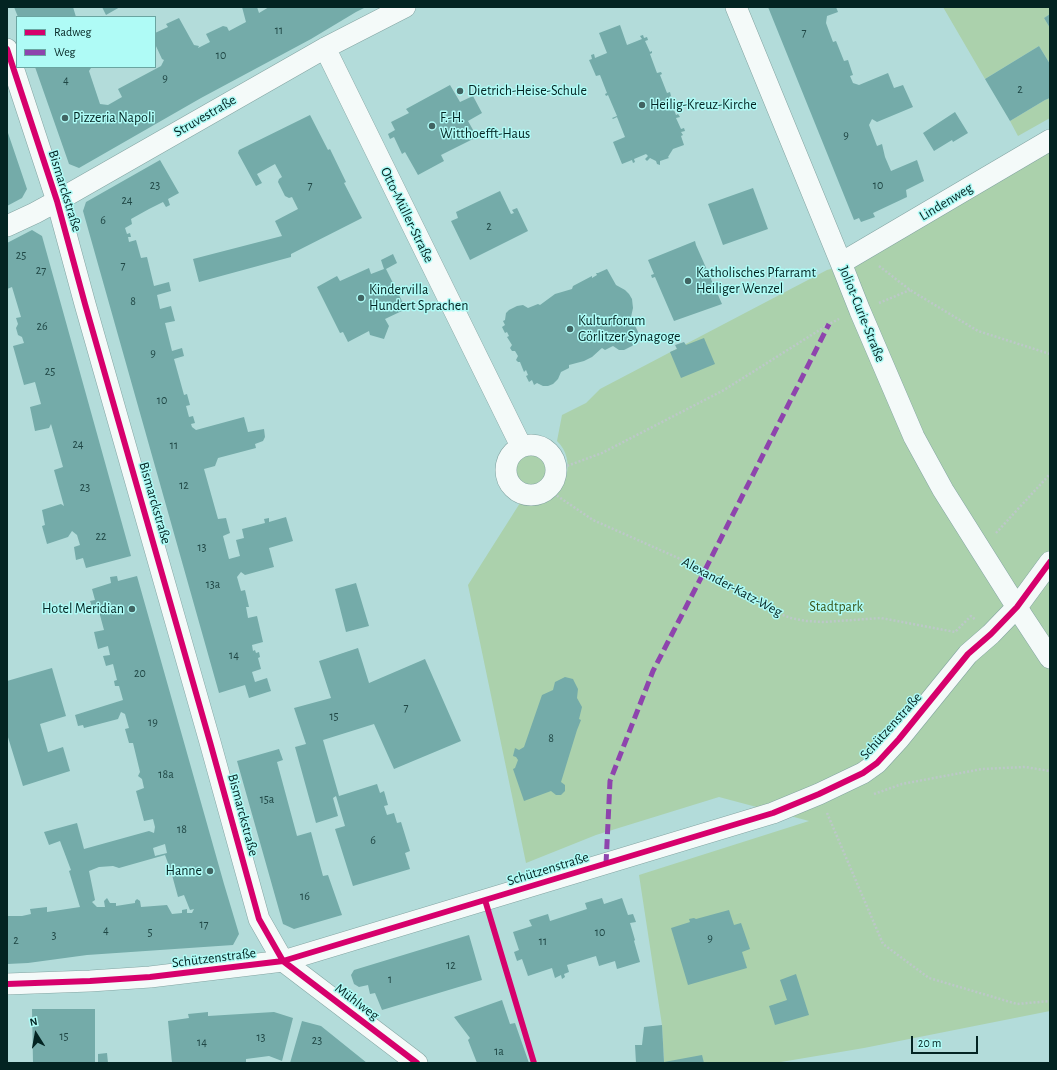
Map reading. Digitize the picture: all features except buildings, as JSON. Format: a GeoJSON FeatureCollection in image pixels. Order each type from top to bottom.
{"type":"FeatureCollection","features":[{"type":"Feature","properties":{"kind":"street","name":"Struvestraße"},"geometry":{"type":"LineString","coordinates":[[7,226],[57,201],[325,48],[405,7]]}},
{"type":"Feature","properties":{"kind":"street","name":"Joliot-Curie-Straße"},"geometry":{"type":"LineString","coordinates":[[736,7],[860,311],[914,437],[943,490],[1050,658]]}},
{"type":"Feature","properties":{"kind":"street","name":"Otto-Müller-Straße"},"geometry":{"type":"LineString","coordinates":[[325,48],[521,446]]}},
{"type":"Feature","properties":{"kind":"street","name":"Bismarckstraße"},"geometry":{"type":"LineString","coordinates":[[7,49],[57,201],[259,919],[283,961]]}},
{"type":"Feature","properties":{"kind":"street","name":"Lindenweg"},"geometry":{"type":"LineString","coordinates":[[841,263],[1050,140]]}},
{"type":"Feature","properties":{"kind":"street"},"geometry":{"type":"LineString","coordinates":[[529,444],[538,445],[551,454],[555,462],[556,470],[554,478],[547,489],[536,494],[528,495],[519,492],[508,481],[506,465],[509,457],[514,451],[521,446],[529,444]]}},
{"type":"Feature","properties":{"kind":"street","name":"Schützenstraße"},"geometry":{"type":"LineString","coordinates":[[7,984],[150,978],[283,961],[772,813],[819,794],[863,773],[877,763],[899,739],[968,654],[1017,608],[1050,562]]}},
{"type":"Feature","properties":{"kind":"street","name":"Mühlweg"},"geometry":{"type":"LineString","coordinates":[[283,961],[417,1063]]}},
{"type":"Feature","properties":{"kind":"path"},"geometry":{"type":"LineString","coordinates":[[861,252],[910,290],[978,331],[1050,354]]}},
{"type":"Feature","properties":{"kind":"path"},"geometry":{"type":"LineString","coordinates":[[556,470],[602,453],[724,390],[829,324],[910,290]]}},
{"type":"Feature","properties":{"kind":"path"},"geometry":{"type":"LineString","coordinates":[[981,549],[1050,474]]}},
{"type":"Feature","properties":{"kind":"path"},"geometry":{"type":"LineString","coordinates":[[868,796],[902,784],[982,769],[1024,767],[1050,771]]}},
{"type":"Feature","properties":{"kind":"path"},"geometry":{"type":"LineString","coordinates":[[819,794],[883,944],[929,978],[1017,1004],[1050,1001]]}},
{"type":"Feature","properties":{"kind":"green space"},"geometry":{"type":"Polygon","coordinates":[[[943,7],[1050,7],[1050,14],[1044,18],[1050,28],[1050,64],[1039,46],[985,79],[943,7]]]}},
{"type":"Feature","properties":{"kind":"green space"},"geometry":{"type":"Polygon","coordinates":[[[1050,98],[1050,118],[1018,136],[1010,121],[1050,98]]]}},
{"type":"Feature","properties":{"kind":"green space","name":"Stadtpark"},"geometry":{"type":"Polygon","coordinates":[[[1050,150],[1050,1011],[864,1048],[775,1063],[664,1063],[662,1025],[639,875],[809,821],[719,797],[596,835],[526,863],[468,585],[520,503],[534,504],[542,502],[551,498],[558,492],[563,484],[568,467],[567,457],[557,441],[562,415],[586,403],[600,389],[827,270],[859,261],[1050,150]]]}},
{"type":"Feature","properties":{"kind":"green space"},"geometry":{"type":"Polygon","coordinates":[[[528,453],[534,453],[544,460],[547,469],[546,475],[540,482],[534,485],[528,485],[518,478],[515,472],[515,466],[522,456],[528,453]]]}},
{"type":"Feature","properties":{"kind":"marked path"},"geometry":{"type":"LineString","coordinates":[[606,864],[610,781],[653,671],[829,324]]}},
{"type":"Feature","properties":{"kind":"cycle path"},"geometry":{"type":"LineString","coordinates":[[7,49],[57,201],[259,919],[283,961],[417,1063]]}},
{"type":"Feature","properties":{"kind":"cycle path"},"geometry":{"type":"LineString","coordinates":[[7,984],[150,977],[283,961],[773,813],[819,794],[863,773],[877,763],[899,739],[968,654],[991,634],[1017,607],[1050,562]]}},
{"type":"Feature","properties":{"kind":"cycle path"},"geometry":{"type":"LineString","coordinates":[[485,900],[534,1063]]}},
{"type":"Feature","properties":{"kind":"place","name":"Dietrich-Heise-Schule"},"geometry":{"type":"Point","coordinates":[460,91]}},
{"type":"Feature","properties":{"kind":"place","name":"Heilig-Kreuz-Kirche"},"geometry":{"type":"Point","coordinates":[642,105]}},
{"type":"Feature","properties":{"kind":"place","name":"Pizzeria Napoli"},"geometry":{"type":"Point","coordinates":[65,118]}},
{"type":"Feature","properties":{"kind":"place","name":"F.-H. Witthoefft-Haus"},"geometry":{"type":"Point","coordinates":[432,126]}},
{"type":"Feature","properties":{"kind":"place","name":"Katholisches Pfarramt Heiliger Wenzel"},"geometry":{"type":"Point","coordinates":[688,281]}},
{"type":"Feature","properties":{"kind":"place","name":"Kindervilla Hundert Sprachen"},"geometry":{"type":"Point","coordinates":[361,298]}},
{"type":"Feature","properties":{"kind":"place","name":"Kulturforum Görlitzer Synagoge"},"geometry":{"type":"Point","coordinates":[570,329]}},
{"type":"Feature","properties":{"kind":"place","name":"Hotel Meridian"},"geometry":{"type":"Point","coordinates":[132,609]}},
{"type":"Feature","properties":{"kind":"place","name":"Hanne"},"geometry":{"type":"Point","coordinates":[210,871]}}]}
